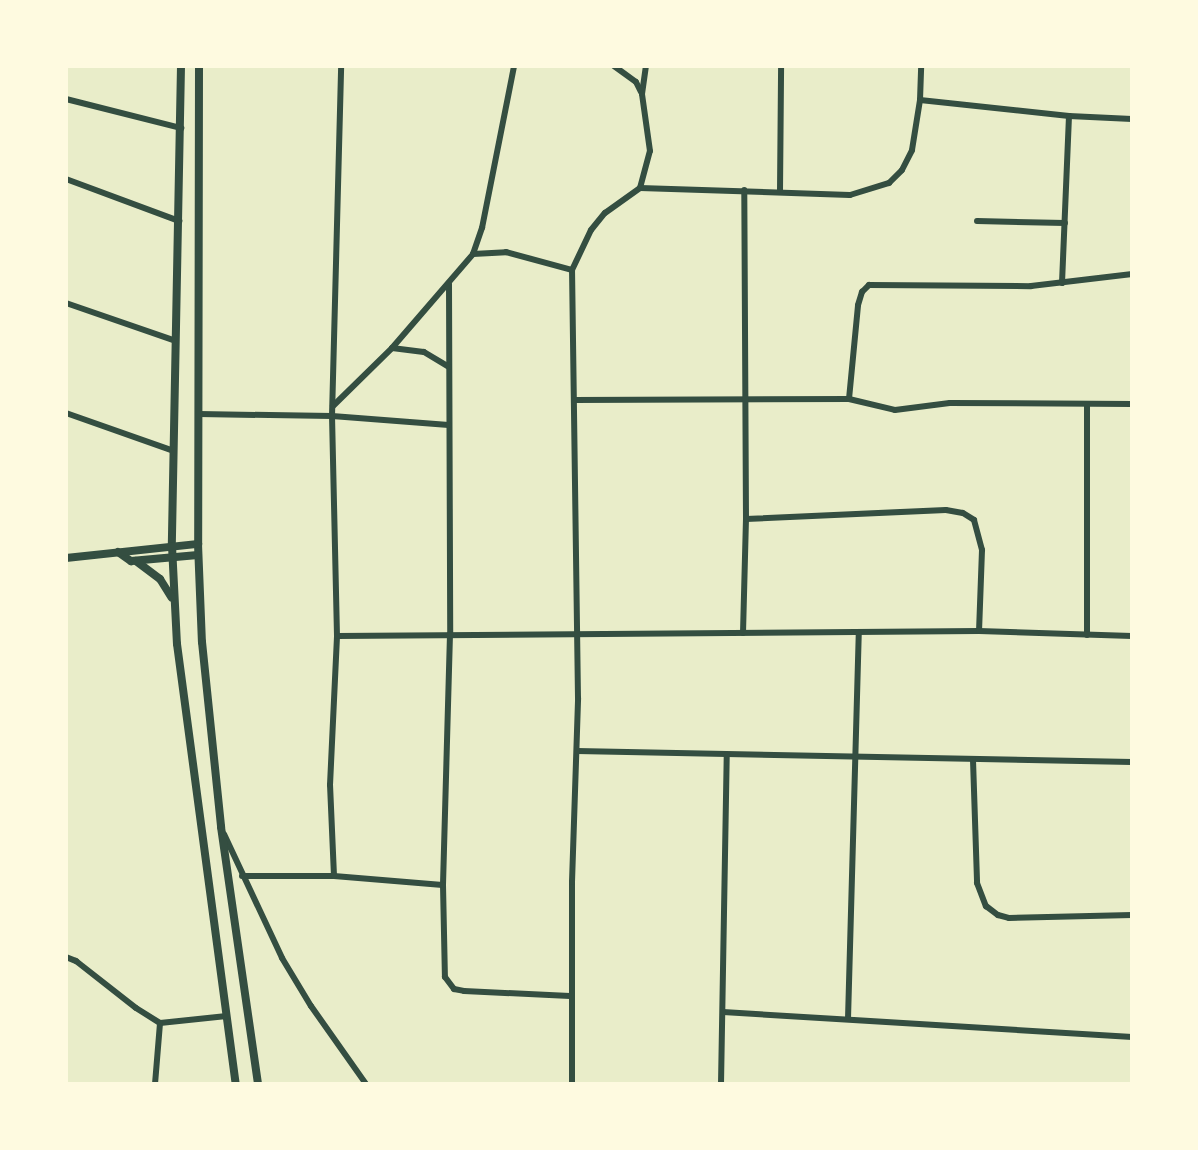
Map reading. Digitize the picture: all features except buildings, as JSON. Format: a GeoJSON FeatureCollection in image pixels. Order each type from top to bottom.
{"type":"FeatureCollection","features":[{"type":"Feature","properties":{"kind":"street"},"geometry":{"type":"LineString","coordinates":[[181,66],[172,546],[175,604],[180,667],[236,1083]]}},
{"type":"Feature","properties":{"kind":"street"},"geometry":{"type":"LineString","coordinates":[[199,66],[198,555],[202,642],[221,828],[258,1083]]}},
{"type":"Feature","properties":{"kind":"street"},"geometry":{"type":"LineString","coordinates":[[334,876],[330,785],[337,636],[332,406],[341,66]]}},
{"type":"Feature","properties":{"kind":"street"},"geometry":{"type":"LineString","coordinates":[[332,406],[392,348],[473,254],[482,228],[514,66]]}},
{"type":"Feature","properties":{"kind":"street"},"geometry":{"type":"LineString","coordinates":[[614,66],[636,82],[642,94]]}},
{"type":"Feature","properties":{"kind":"street"},"geometry":{"type":"LineString","coordinates":[[640,188],[650,151],[642,94],[646,66]]}},
{"type":"Feature","properties":{"kind":"street"},"geometry":{"type":"LineString","coordinates":[[780,192],[781,66]]}},
{"type":"Feature","properties":{"kind":"street"},"geometry":{"type":"LineString","coordinates":[[572,1083],[570,996],[578,633],[572,270],[591,230],[605,214],[640,188],[850,195],[889,183],[902,170],[912,149],[920,100],[921,66]]}},
{"type":"Feature","properties":{"kind":"street"},"geometry":{"type":"LineString","coordinates":[[66,99],[181,128]]}},
{"type":"Feature","properties":{"kind":"street"},"geometry":{"type":"LineString","coordinates":[[920,100],[1132,120]]}},
{"type":"Feature","properties":{"kind":"street"},"geometry":{"type":"LineString","coordinates":[[1062,284],[1069,116]]}},
{"type":"Feature","properties":{"kind":"street"},"geometry":{"type":"LineString","coordinates":[[66,179],[179,221]]}},
{"type":"Feature","properties":{"kind":"street"},"geometry":{"type":"LineString","coordinates":[[743,633],[746,519],[744,190]]}},
{"type":"Feature","properties":{"kind":"street"},"geometry":{"type":"LineString","coordinates":[[977,220],[1065,223]]}},
{"type":"Feature","properties":{"kind":"street"},"geometry":{"type":"LineString","coordinates":[[473,254],[506,252],[572,270]]}},
{"type":"Feature","properties":{"kind":"street"},"geometry":{"type":"LineString","coordinates":[[849,399],[858,305],[862,292],[869,285],[1062,284],[1132,274]]}},
{"type":"Feature","properties":{"kind":"street"},"geometry":{"type":"LineString","coordinates":[[449,284],[450,634],[443,967],[448,984],[464,991],[570,996]]}},
{"type":"Feature","properties":{"kind":"street"},"geometry":{"type":"LineString","coordinates":[[66,303],[176,341]]}},
{"type":"Feature","properties":{"kind":"street"},"geometry":{"type":"LineString","coordinates":[[392,348],[424,352],[449,367]]}},
{"type":"Feature","properties":{"kind":"street"},"geometry":{"type":"LineString","coordinates":[[574,400],[849,399],[895,410],[950,403],[1132,404]]}},
{"type":"Feature","properties":{"kind":"street"},"geometry":{"type":"LineString","coordinates":[[1087,405],[1087,635]]}},
{"type":"Feature","properties":{"kind":"street"},"geometry":{"type":"LineString","coordinates":[[66,422],[68,413],[174,451]]}},
{"type":"Feature","properties":{"kind":"street"},"geometry":{"type":"LineString","coordinates":[[199,414],[332,416],[449,425]]}},
{"type":"Feature","properties":{"kind":"street"},"geometry":{"type":"LineString","coordinates":[[746,519],[946,510],[963,513],[974,520],[980,534],[979,631]]}},
{"type":"Feature","properties":{"kind":"street"},"geometry":{"type":"LineString","coordinates":[[66,558],[198,544]]}},
{"type":"Feature","properties":{"kind":"street"},"geometry":{"type":"LineString","coordinates":[[118,552],[125,560],[136,561],[198,555]]}},
{"type":"Feature","properties":{"kind":"street"},"geometry":{"type":"LineString","coordinates":[[136,561],[160,579],[175,604]]}},
{"type":"Feature","properties":{"kind":"street"},"geometry":{"type":"LineString","coordinates":[[337,636],[979,631],[1132,636]]}},
{"type":"Feature","properties":{"kind":"street"},"geometry":{"type":"LineString","coordinates":[[848,1019],[859,633]]}},
{"type":"Feature","properties":{"kind":"street"},"geometry":{"type":"LineString","coordinates":[[577,751],[855,759],[1132,762]]}},
{"type":"Feature","properties":{"kind":"street"},"geometry":{"type":"LineString","coordinates":[[720,1083],[727,755]]}},
{"type":"Feature","properties":{"kind":"street"},"geometry":{"type":"LineString","coordinates":[[974,760],[977,883],[986,906],[998,915],[1009,918],[1132,915]]}},
{"type":"Feature","properties":{"kind":"street"},"geometry":{"type":"LineString","coordinates":[[221,828],[282,958],[311,1006],[366,1083]]}},
{"type":"Feature","properties":{"kind":"street"},"geometry":{"type":"LineString","coordinates":[[242,876],[334,876],[443,885]]}},
{"type":"Feature","properties":{"kind":"street"},"geometry":{"type":"LineString","coordinates":[[66,957],[76,961],[160,1023],[227,1016]]}},
{"type":"Feature","properties":{"kind":"street"},"geometry":{"type":"LineString","coordinates":[[723,1012],[1132,1037]]}},
{"type":"Feature","properties":{"kind":"street"},"geometry":{"type":"LineString","coordinates":[[155,1083],[160,1023]]}}]}
